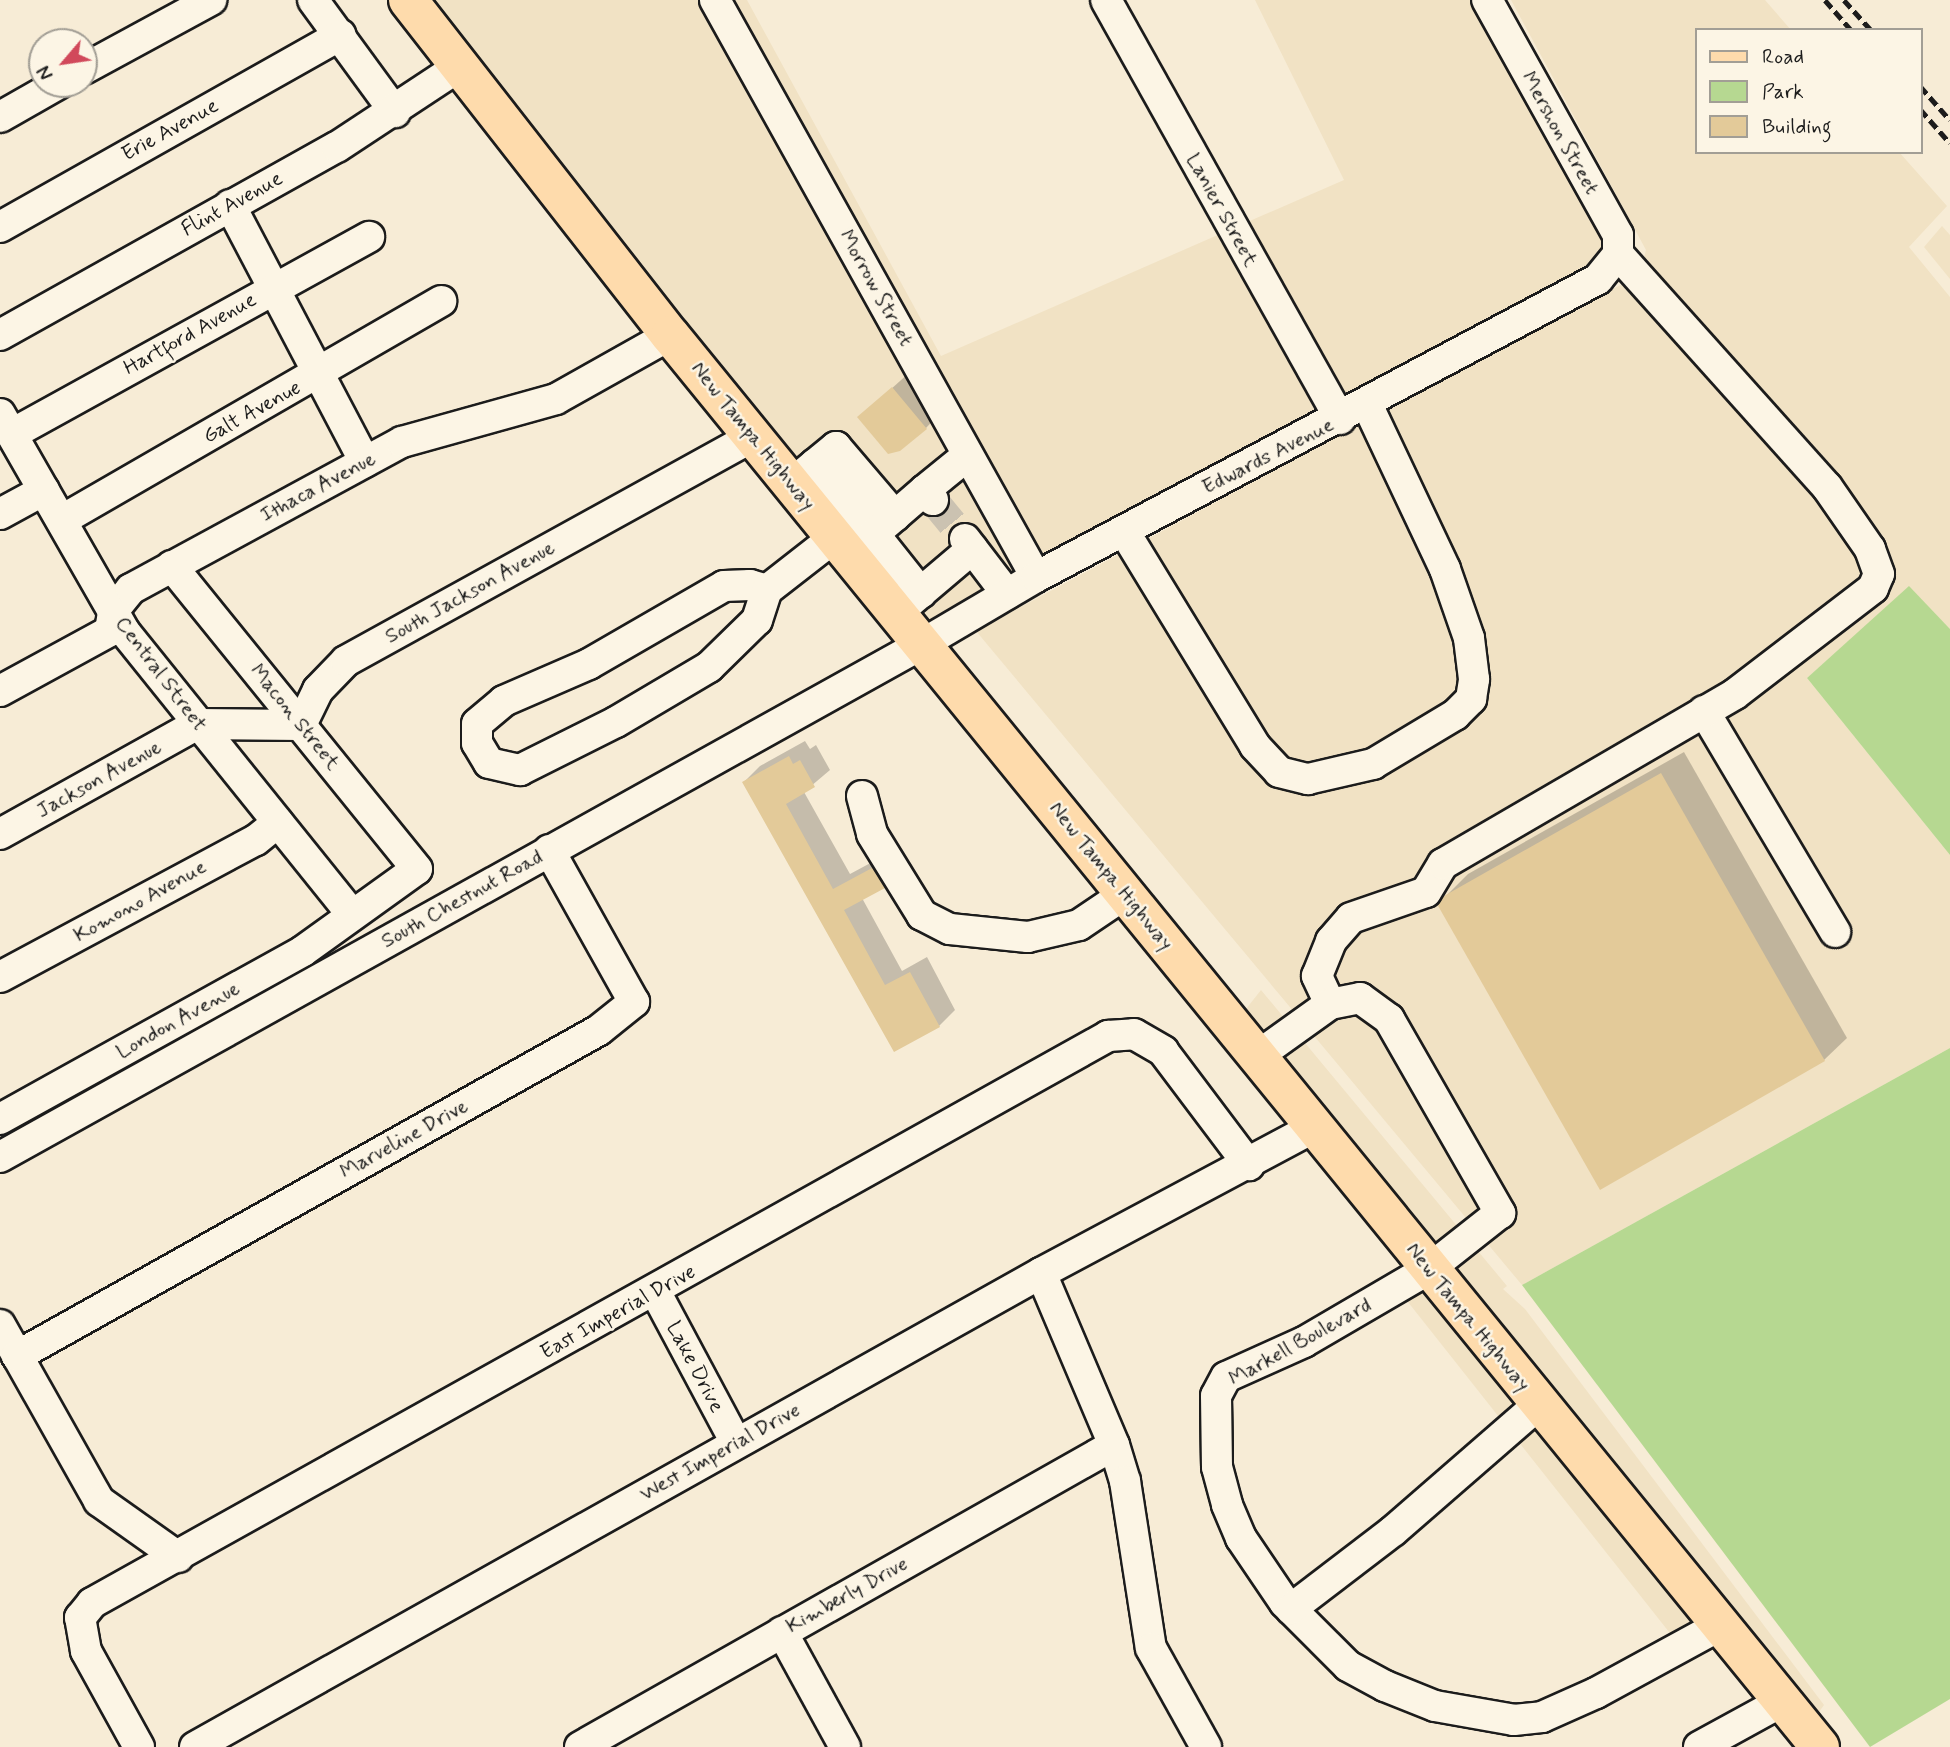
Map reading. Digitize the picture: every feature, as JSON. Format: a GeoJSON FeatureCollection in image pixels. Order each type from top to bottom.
{"type":"FeatureCollection","features":[{"type":"Feature","properties":{"kind":"main road","name":"New Tampa Highway"},"geometry":{"type":"LineString","coordinates":[[408,0],[670,335],[753,436],[804,473],[836,536],[909,602],[924,643],[1312,1128],[1820,1747]]}},
{"type":"Feature","properties":{"kind":"street"},"geometry":{"type":"LineString","coordinates":[[98,61],[211,0]]}},
{"type":"Feature","properties":{"kind":"street"},"geometry":{"type":"LineString","coordinates":[[313,0],[395,112]]}},
{"type":"Feature","properties":{"kind":"street","name":"Morrow Street"},"geometry":{"type":"LineString","coordinates":[[715,0],[1036,577]]}},
{"type":"Feature","properties":{"kind":"street","name":"Lanier Street"},"geometry":{"type":"LineString","coordinates":[[1106,0],[1340,419]]}},
{"type":"Feature","properties":{"kind":"street","name":"Mershon Street"},"geometry":{"type":"LineString","coordinates":[[1487,0],[1618,235],[1614,260]]}},
{"type":"Feature","properties":{"kind":"street","name":"Erie Avenue"},"geometry":{"type":"LineString","coordinates":[[0,227],[341,35]]}},
{"type":"Feature","properties":{"kind":"street","name":"Flint Avenue"},"geometry":{"type":"LineString","coordinates":[[0,335],[395,112],[460,66]]}},
{"type":"Feature","properties":{"kind":"street"},"geometry":{"type":"LineString","coordinates":[[0,117],[33,98]]}},
{"type":"Feature","properties":{"kind":"street"},"geometry":{"type":"LineString","coordinates":[[230,205],[365,462]]}},
{"type":"Feature","properties":{"kind":"street","name":"Hartford Avenue"},"geometry":{"type":"LineString","coordinates":[[6,424],[369,237]]}},
{"type":"Feature","properties":{"kind":"street"},"geometry":{"type":"LineString","coordinates":[[1256,1057],[1330,1004],[1317,976],[1331,941],[1352,918],[1426,892],[1443,864],[1735,694],[1873,588],[1879,574],[1870,549],[1827,487],[1614,260]]}},
{"type":"Feature","properties":{"kind":"street","name":"Edwards Avenue"},"geometry":{"type":"LineString","coordinates":[[924,643],[1036,577],[1340,419],[1598,279],[1614,260]]}},
{"type":"Feature","properties":{"kind":"street","name":"Galt Avenue"},"geometry":{"type":"LineString","coordinates":[[62,520],[441,301]]}},
{"type":"Feature","properties":{"kind":"street","name":"Ithaca Avenue"},"geometry":{"type":"LineString","coordinates":[[0,691],[110,631],[113,611],[131,589],[365,462],[423,434],[556,398],[670,335]]}},
{"type":"Feature","properties":{"kind":"street"},"geometry":{"type":"LineString","coordinates":[[1124,531],[1255,746],[1279,772],[1308,779],[1373,764],[1455,715],[1471,699],[1474,680],[1469,638],[1446,569],[1367,404]]}},
{"type":"Feature","properties":{"kind":"street","name":"Central Street"},"geometry":{"type":"LineString","coordinates":[[6,424],[113,611],[198,724],[352,914]]}},
{"type":"Feature","properties":{"kind":"street","name":"South Jackson Avenue"},"geometry":{"type":"LineString","coordinates":[[301,725],[318,690],[346,661],[753,436]]}},
{"type":"Feature","properties":{"kind":"street"},"geometry":{"type":"LineString","coordinates":[[884,525],[929,495],[968,455]]}},
{"type":"Feature","properties":{"kind":"street"},"geometry":{"type":"LineString","coordinates":[[804,473],[884,525],[909,602],[969,544],[1007,594]]}},
{"type":"Feature","properties":{"kind":"street"},"geometry":{"type":"LineString","coordinates":[[0,514],[44,490]]}},
{"type":"Feature","properties":{"kind":"street"},"geometry":{"type":"LineString","coordinates":[[767,590],[750,585],[723,586],[589,664],[504,701],[477,724],[477,743],[489,763],[520,770],[616,722],[709,667],[757,620],[767,590],[836,536]]}},
{"type":"Feature","properties":{"kind":"street","name":"Macon Street"},"geometry":{"type":"LineString","coordinates":[[172,566],[417,869]]}},
{"type":"Feature","properties":{"kind":"street","name":"South Chestnut Road"},"geometry":{"type":"LineString","coordinates":[[0,1157],[924,643]]}},
{"type":"Feature","properties":{"kind":"street"},"geometry":{"type":"LineString","coordinates":[[1704,711],[1835,932]]}},
{"type":"Feature","properties":{"kind":"street"},"geometry":{"type":"LineString","coordinates":[[198,724],[301,725]]}},
{"type":"Feature","properties":{"kind":"street","name":"Jackson Avenue"},"geometry":{"type":"LineString","coordinates":[[0,834],[198,724]]}},
{"type":"Feature","properties":{"kind":"street"},"geometry":{"type":"LineString","coordinates":[[862,796],[872,834],[922,915],[950,929],[1028,937],[1079,925],[1125,894]]}},
{"type":"Feature","properties":{"kind":"street","name":"Komono Avenue"},"geometry":{"type":"LineString","coordinates":[[0,977],[256,840],[278,822]]}},
{"type":"Feature","properties":{"kind":"street","name":"Marveline Drive"},"geometry":{"type":"LineString","coordinates":[[17,1356],[599,1030],[634,1002],[549,850]]}},
{"type":"Feature","properties":{"kind":"street","name":"London Avenue"},"geometry":{"type":"LineString","coordinates":[[0,1119],[303,951],[417,869]]}},
{"type":"Feature","properties":{"kind":"street","name":"Markell Boulevard"},"geometry":{"type":"LineString","coordinates":[[1330,1004],[1360,998],[1389,1019],[1500,1213],[1429,1269],[1304,1342],[1226,1377],[1216,1396],[1217,1467],[1227,1505],[1256,1565],[1291,1609],[1348,1666],[1385,1686],[1435,1706],[1521,1721],[1542,1717],[1596,1693],[1719,1626]]}},
{"type":"Feature","properties":{"kind":"street","name":"East Imperial Drive"},"geometry":{"type":"LineString","coordinates":[[139,1747],[95,1674],[80,1618],[92,1603],[1119,1032],[1150,1040],[1163,1051],[1249,1165]]}},
{"type":"Feature","properties":{"kind":"street","name":"West Imperial Drive"},"geometry":{"type":"LineString","coordinates":[[195,1747],[1041,1273],[1249,1165],[1312,1128]]}},
{"type":"Feature","properties":{"kind":"street"},"geometry":{"type":"LineString","coordinates":[[1041,1273],[1114,1445],[1125,1481],[1151,1648],[1206,1747]]}},
{"type":"Feature","properties":{"kind":"street","name":"Lake Drive"},"geometry":{"type":"LineString","coordinates":[[654,1291],[736,1443]]}},
{"type":"Feature","properties":{"kind":"street"},"geometry":{"type":"LineString","coordinates":[[0,1325],[99,1501],[178,1557]]}},
{"type":"Feature","properties":{"kind":"street"},"geometry":{"type":"LineString","coordinates":[[1291,1609],[1393,1531],[1538,1404]]}},
{"type":"Feature","properties":{"kind":"street","name":"Kimberly Drive"},"geometry":{"type":"LineString","coordinates":[[580,1747],[1114,1445]]}},
{"type":"Feature","properties":{"kind":"street"},"geometry":{"type":"LineString","coordinates":[[782,1632],[845,1747]]}},
{"type":"Feature","properties":{"kind":"street"},"geometry":{"type":"LineString","coordinates":[[1699,1747],[1783,1701]]}},
{"type":"Feature","properties":{"kind":"shaded area"},"geometry":{"type":"Polygon","coordinates":[[[426,0],[700,0],[1018,573],[928,627],[426,0]]]}},
{"type":"Feature","properties":{"kind":"shaded area"},"geometry":{"type":"Polygon","coordinates":[[[731,0],[747,0],[941,356],[1220,234],[1322,414],[1042,560],[731,0]]]}},
{"type":"Feature","properties":{"kind":"shaded area"},"geometry":{"type":"Polygon","coordinates":[[[1255,0],[1472,0],[1605,239],[1605,252],[1591,269],[1346,402],[1245,223],[1344,180],[1255,0]]]}},
{"type":"Feature","properties":{"kind":"shaded area"},"geometry":{"type":"Polygon","coordinates":[[[1511,0],[1765,0],[1789,28],[1694,28],[1694,154],[1901,154],[1947,206],[1909,247],[1950,297],[1950,629],[1909,587],[1807,678],[1950,855],[1950,1048],[1522,1285],[976,631],[1639,275],[1646,250],[1511,0]]]}},
{"type":"Feature","properties":{"kind":"shaded area"},"geometry":{"type":"Polygon","coordinates":[[[1942,226],[1950,235],[1950,279],[1924,247],[1942,226]]]}},
{"type":"Feature","properties":{"kind":"shaded area"},"geometry":{"type":"Polygon","coordinates":[[[1261,990],[1507,1286],[1503,1289],[1525,1309],[1824,1705],[1814,1719],[1308,1101],[1246,1009],[1261,990]]]}},
{"type":"Feature","properties":{"kind":"shaded area"},"geometry":{"type":"Polygon","coordinates":[[[1425,1285],[1700,1623],[1673,1637],[1404,1297],[1425,1285]]]}},
{"type":"Feature","properties":{"kind":"green space"},"geometry":{"type":"Polygon","coordinates":[[[1909,586],[1950,629],[1950,855],[1807,678],[1909,586]]]}},
{"type":"Feature","properties":{"kind":"green space"},"geometry":{"type":"Polygon","coordinates":[[[1950,1048],[1950,1699],[1870,1747],[1522,1285],[1950,1048]]]}},
{"type":"Feature","properties":{"kind":"building"},"geometry":{"type":"Polygon","coordinates":[[[892,387],[927,429],[900,451],[888,454],[857,417],[892,387]]]}},
{"type":"Feature","properties":{"kind":"building"},"geometry":{"type":"Polygon","coordinates":[[[789,756],[793,764],[800,760],[815,787],[786,804],[833,889],[872,868],[885,888],[844,910],[885,985],[910,972],[940,1027],[894,1052],[742,782],[789,756]]]}},
{"type":"Feature","properties":{"kind":"building"},"geometry":{"type":"Polygon","coordinates":[[[1661,773],[1825,1061],[1600,1190],[1437,904],[1444,896],[1661,773]]]}},
{"type":"Feature","properties":{"kind":"tunnel"},"geometry":{"type":"LineString","coordinates":[[933,500],[965,539]]}},
{"type":"Feature","properties":{"kind":"railway"},"geometry":{"type":"LineString","coordinates":[[1825,0],[1849,28]]}},
{"type":"Feature","properties":{"kind":"railway"},"geometry":{"type":"LineString","coordinates":[[1844,0],[1869,28]]}},
{"type":"Feature","properties":{"kind":"railway"},"geometry":{"type":"LineString","coordinates":[[1922,88],[1950,120]]}},
{"type":"Feature","properties":{"kind":"railway"},"geometry":{"type":"LineString","coordinates":[[1922,111],[1950,143]]}}]}
